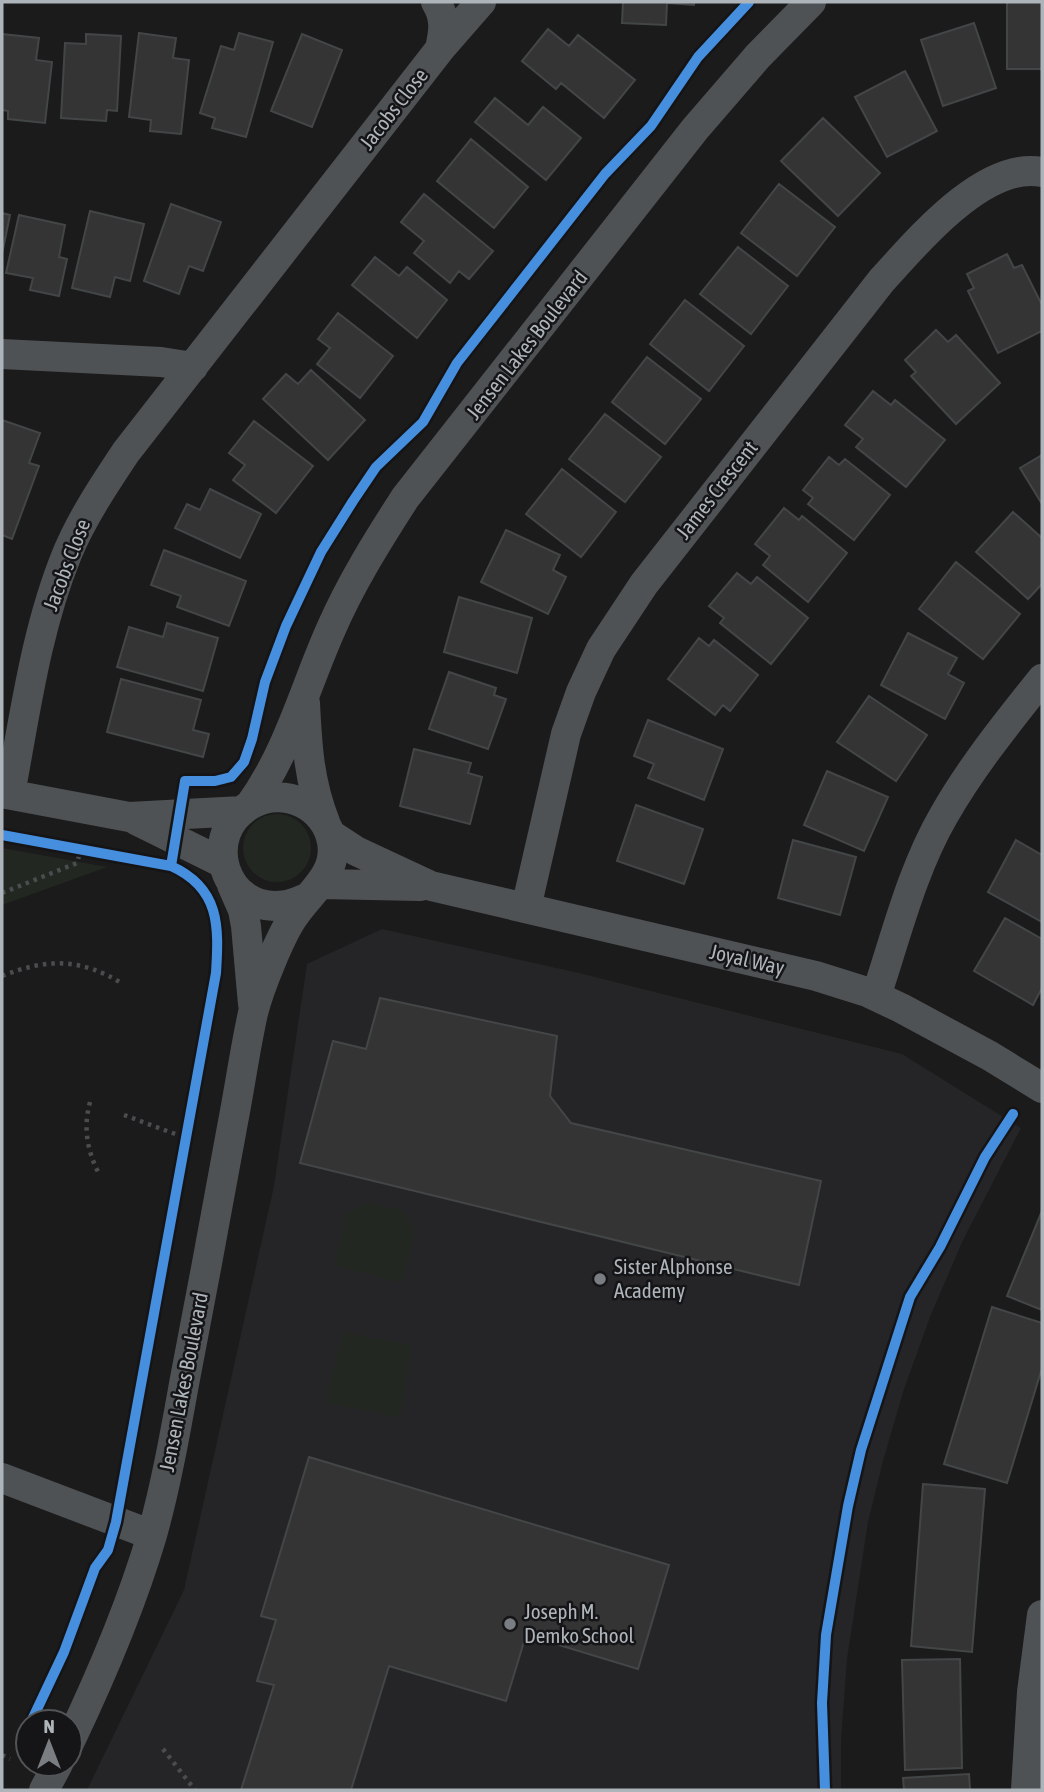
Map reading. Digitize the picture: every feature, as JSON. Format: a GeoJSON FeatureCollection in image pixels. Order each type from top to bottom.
{"type":"FeatureCollection","features":[{"type":"Feature","properties":{"kind":"street","name":"Jacobs Close"},"geometry":{"type":"LineString","coordinates":[[436,2],[444,23],[440,49]]}},
{"type":"Feature","properties":{"kind":"street","name":"Jacobs Close"},"geometry":{"type":"LineString","coordinates":[[6,793],[54,592],[67,554],[86,516],[115,468],[440,49],[481,2]]}},
{"type":"Feature","properties":{"kind":"street","name":"Jensen Lakes Boulevard"},"geometry":{"type":"LineString","coordinates":[[246,808],[264,786],[352,586],[405,498],[695,130],[758,56],[801,12],[825,2]]}},
{"type":"Feature","properties":{"kind":"street","name":"James Crescent"},"geometry":{"type":"LineString","coordinates":[[526,908],[566,734],[580,692],[601,649],[638,593],[890,270],[951,211],[980,188],[1004,175],[1021,170],[1042,172]]}},
{"type":"Feature","properties":{"kind":"street"},"geometry":{"type":"LineString","coordinates":[[2,354],[161,362],[193,367]]}},
{"type":"Feature","properties":{"kind":"street"},"geometry":{"type":"LineString","coordinates":[[876,996],[914,884],[943,816],[992,741],[1042,680]]}},
{"type":"Feature","properties":{"kind":"street","name":"Jensen Lakes Boulevard"},"geometry":{"type":"LineString","coordinates":[[305,695],[314,794],[328,829]]}},
{"type":"Feature","properties":{"kind":"street"},"geometry":{"type":"LineString","coordinates":[[6,793],[129,817],[246,808]]}},
{"type":"Feature","properties":{"kind":"street"},"geometry":{"type":"LineString","coordinates":[[129,817],[227,874],[245,898],[266,905],[286,905],[315,890],[330,866],[333,845],[328,829],[312,807],[291,798],[269,797],[246,808],[233,819],[223,841],[227,874]]}},
{"type":"Feature","properties":{"kind":"street","name":"Joyal Way"},"geometry":{"type":"LineString","coordinates":[[328,829],[356,851],[430,886],[816,976],[876,996],[921,1018],[1042,1088]]}},
{"type":"Feature","properties":{"kind":"street","name":"Jensen Lakes Boulevard"},"geometry":{"type":"LineString","coordinates":[[227,874],[243,910],[254,1009]]}},
{"type":"Feature","properties":{"kind":"street","name":"Joyal Way"},"geometry":{"type":"LineString","coordinates":[[315,890],[430,886]]}},
{"type":"Feature","properties":{"kind":"street","name":"Jensen Lakes Boulevard"},"geometry":{"type":"LineString","coordinates":[[84,1710],[109,1656],[152,1535],[173,1444],[254,1009],[284,934],[294,916],[315,890]]}},
{"type":"Feature","properties":{"kind":"street"},"geometry":{"type":"LineString","coordinates":[[2,1478],[152,1535]]}},
{"type":"Feature","properties":{"kind":"street"},"geometry":{"type":"LineString","coordinates":[[1026,1790],[1037,1693],[1042,1615]]}},
{"type":"Feature","properties":{"kind":"path"},"geometry":{"type":"LineString","coordinates":[[68,847],[94,852]]}},
{"type":"Feature","properties":{"kind":"path"},"geometry":{"type":"LineString","coordinates":[[2,893],[77,863],[81,849]]}},
{"type":"Feature","properties":{"kind":"path"},"geometry":{"type":"LineString","coordinates":[[2,976],[44,963],[80,964],[123,984]]}},
{"type":"Feature","properties":{"kind":"path"},"geometry":{"type":"LineString","coordinates":[[90,1102],[86,1138],[99,1174]]}},
{"type":"Feature","properties":{"kind":"path"},"geometry":{"type":"LineString","coordinates":[[124,1115],[185,1143],[188,1124]]}},
{"type":"Feature","properties":{"kind":"path"},"geometry":{"type":"LineString","coordinates":[[163,1749],[195,1790]]}},
{"type":"Feature","properties":{"kind":"shaded area"},"geometry":{"type":"Polygon","coordinates":[[[270,814],[284,814],[296,819],[306,829],[311,848],[306,867],[296,877],[284,882],[270,882],[258,877],[248,867],[243,855],[243,841],[248,829],[258,819],[270,814]]]}},
{"type":"Feature","properties":{"kind":"shaded area"},"geometry":{"type":"Polygon","coordinates":[[[2,848],[107,867],[2,905],[2,848]]]}},
{"type":"Feature","properties":{"kind":"shaded area","name":"Sister Alphonse Academy"},"geometry":{"type":"Polygon","coordinates":[[[382,929],[579,973],[902,1054],[1021,1128],[963,1240],[930,1317],[903,1392],[883,1461],[868,1522],[847,1659],[841,1741],[841,1790],[87,1790],[184,1590],[274,1186],[307,964],[382,929]]]}},
{"type":"Feature","properties":{"kind":"shaded area"},"geometry":{"type":"Polygon","coordinates":[[[368,1203],[402,1210],[415,1232],[402,1283],[334,1265],[347,1214],[368,1203]]]}},
{"type":"Feature","properties":{"kind":"shaded area"},"geometry":{"type":"Polygon","coordinates":[[[342,1332],[412,1345],[400,1417],[326,1403],[342,1332]]]}},
{"type":"Feature","properties":{"kind":"building"},"geometry":{"type":"Polygon","coordinates":[[[623,2],[694,2],[694,5],[667,3],[666,25],[622,23],[623,2]]]}},
{"type":"Feature","properties":{"kind":"building"},"geometry":{"type":"Polygon","coordinates":[[[1007,2],[1042,2],[1042,69],[1007,69],[1007,2]]]}},
{"type":"Feature","properties":{"kind":"building"},"geometry":{"type":"Polygon","coordinates":[[[974,23],[996,88],[943,106],[921,40],[974,23]]]}},
{"type":"Feature","properties":{"kind":"building"},"geometry":{"type":"Polygon","coordinates":[[[548,29],[569,46],[578,35],[635,80],[604,118],[561,83],[556,89],[522,61],[548,29]]]}},
{"type":"Feature","properties":{"kind":"building"},"geometry":{"type":"Polygon","coordinates":[[[139,33],[176,38],[173,58],[189,60],[181,134],[150,131],[151,120],[129,117],[139,33]]]}},
{"type":"Feature","properties":{"kind":"building"},"geometry":{"type":"Polygon","coordinates":[[[239,33],[273,42],[246,137],[212,128],[215,118],[200,113],[221,46],[234,50],[239,33]]]}},
{"type":"Feature","properties":{"kind":"building"},"geometry":{"type":"Polygon","coordinates":[[[2,34],[39,38],[36,60],[52,62],[45,123],[8,119],[8,111],[2,110],[2,34]]]}},
{"type":"Feature","properties":{"kind":"building"},"geometry":{"type":"Polygon","coordinates":[[[86,34],[121,36],[117,111],[107,110],[106,121],[61,118],[65,43],[86,44],[86,34]]]}},
{"type":"Feature","properties":{"kind":"building"},"geometry":{"type":"Polygon","coordinates":[[[302,34],[342,50],[312,127],[271,111],[302,34]]]}},
{"type":"Feature","properties":{"kind":"building"},"geometry":{"type":"Polygon","coordinates":[[[905,71],[937,131],[887,157],[855,97],[905,71]]]}},
{"type":"Feature","properties":{"kind":"building"},"geometry":{"type":"Polygon","coordinates":[[[495,98],[528,125],[543,107],[581,138],[546,180],[475,122],[495,98]]]}},
{"type":"Feature","properties":{"kind":"building"},"geometry":{"type":"Polygon","coordinates":[[[823,118],[880,173],[838,216],[781,161],[823,118]]]}},
{"type":"Feature","properties":{"kind":"building"},"geometry":{"type":"Polygon","coordinates":[[[471,139],[528,187],[494,228],[437,181],[471,139]]]}},
{"type":"Feature","properties":{"kind":"building"},"geometry":{"type":"Polygon","coordinates":[[[779,184],[835,227],[797,276],[741,233],[779,184]]]}},
{"type":"Feature","properties":{"kind":"building"},"geometry":{"type":"Polygon","coordinates":[[[424,194],[493,251],[469,279],[459,271],[450,283],[414,253],[424,241],[401,222],[424,194]]]}},
{"type":"Feature","properties":{"kind":"building"},"geometry":{"type":"Polygon","coordinates":[[[171,204],[221,222],[203,271],[189,266],[179,294],[144,281],[171,204]]]}},
{"type":"Feature","properties":{"kind":"building"},"geometry":{"type":"Polygon","coordinates":[[[90,211],[144,224],[130,281],[115,277],[110,297],[72,288],[90,211]]]}},
{"type":"Feature","properties":{"kind":"building"},"geometry":{"type":"Polygon","coordinates":[[[2,213],[10,215],[2,254],[2,213]]]}},
{"type":"Feature","properties":{"kind":"building"},"geometry":{"type":"Polygon","coordinates":[[[19,215],[65,225],[59,257],[67,259],[59,296],[30,290],[33,278],[6,273],[19,215]]]}},
{"type":"Feature","properties":{"kind":"building"},"geometry":{"type":"Polygon","coordinates":[[[738,247],[788,286],[751,334],[700,294],[738,247]]]}},
{"type":"Feature","properties":{"kind":"building"},"geometry":{"type":"Polygon","coordinates":[[[1007,254],[1014,268],[1022,265],[1042,305],[1042,331],[998,353],[968,291],[974,288],[967,274],[1007,254]]]}},
{"type":"Feature","properties":{"kind":"building"},"geometry":{"type":"Polygon","coordinates":[[[375,257],[399,276],[407,267],[447,300],[417,338],[352,285],[375,257]]]}},
{"type":"Feature","properties":{"kind":"building"},"geometry":{"type":"Polygon","coordinates":[[[685,300],[744,346],[709,391],[650,344],[685,300]]]}},
{"type":"Feature","properties":{"kind":"building"},"geometry":{"type":"Polygon","coordinates":[[[338,313],[393,356],[360,398],[317,364],[330,348],[318,339],[338,313]]]}},
{"type":"Feature","properties":{"kind":"building"},"geometry":{"type":"Polygon","coordinates":[[[936,330],[948,342],[956,335],[1000,383],[956,424],[911,376],[916,372],[905,360],[936,330]]]}},
{"type":"Feature","properties":{"kind":"building"},"geometry":{"type":"Polygon","coordinates":[[[647,357],[701,399],[665,444],[612,402],[647,357]]]}},
{"type":"Feature","properties":{"kind":"building"},"geometry":{"type":"Polygon","coordinates":[[[311,370],[365,420],[328,460],[263,399],[286,374],[298,384],[311,370]]]}},
{"type":"Feature","properties":{"kind":"building"},"geometry":{"type":"Polygon","coordinates":[[[873,391],[891,405],[895,400],[945,440],[906,487],[856,447],[863,439],[845,425],[873,391]]]}},
{"type":"Feature","properties":{"kind":"building"},"geometry":{"type":"Polygon","coordinates":[[[605,414],[661,457],[625,502],[569,459],[605,414]]]}},
{"type":"Feature","properties":{"kind":"building"},"geometry":{"type":"Polygon","coordinates":[[[2,420],[40,433],[29,463],[39,466],[12,539],[2,535],[2,420]]]}},
{"type":"Feature","properties":{"kind":"building"},"geometry":{"type":"Polygon","coordinates":[[[254,421],[313,466],[276,513],[233,480],[245,465],[229,453],[254,421]]]}},
{"type":"Feature","properties":{"kind":"building"},"geometry":{"type":"Polygon","coordinates":[[[1042,455],[1042,504],[1020,468],[1042,455]]]}},
{"type":"Feature","properties":{"kind":"building"},"geometry":{"type":"Polygon","coordinates":[[[829,457],[839,465],[845,459],[890,495],[854,540],[808,504],[813,498],[803,490],[829,457]]]}},
{"type":"Feature","properties":{"kind":"building"},"geometry":{"type":"Polygon","coordinates":[[[562,469],[616,512],[581,557],[526,514],[562,469]]]}},
{"type":"Feature","properties":{"kind":"building"},"geometry":{"type":"Polygon","coordinates":[[[210,489],[261,514],[240,558],[175,528],[187,504],[200,510],[210,489]]]}},
{"type":"Feature","properties":{"kind":"building"},"geometry":{"type":"Polygon","coordinates":[[[784,508],[799,520],[802,516],[847,553],[808,602],[763,565],[770,556],[755,544],[784,508]]]}},
{"type":"Feature","properties":{"kind":"building"},"geometry":{"type":"Polygon","coordinates":[[[1013,512],[1042,538],[1042,584],[1028,599],[976,552],[1013,512]]]}},
{"type":"Feature","properties":{"kind":"building"},"geometry":{"type":"Polygon","coordinates":[[[506,530],[560,555],[553,570],[566,577],[548,614],[481,582],[506,530]]]}},
{"type":"Feature","properties":{"kind":"building"},"geometry":{"type":"Polygon","coordinates":[[[164,550],[246,581],[229,626],[177,607],[181,596],[151,585],[164,550]]]}},
{"type":"Feature","properties":{"kind":"building"},"geometry":{"type":"Polygon","coordinates":[[[956,562],[1020,614],[983,659],[919,609],[956,562]]]}},
{"type":"Feature","properties":{"kind":"building"},"geometry":{"type":"Polygon","coordinates":[[[737,573],[751,584],[757,577],[808,618],[771,664],[720,623],[724,618],[709,606],[737,573]]]}},
{"type":"Feature","properties":{"kind":"building"},"geometry":{"type":"Polygon","coordinates":[[[459,597],[532,618],[517,673],[444,652],[459,597]]]}},
{"type":"Feature","properties":{"kind":"building"},"geometry":{"type":"Polygon","coordinates":[[[167,623],[218,638],[203,691],[117,667],[129,627],[163,637],[167,623]]]}},
{"type":"Feature","properties":{"kind":"building"},"geometry":{"type":"Polygon","coordinates":[[[908,633],[957,658],[948,674],[964,683],[945,719],[881,685],[908,633]]]}},
{"type":"Feature","properties":{"kind":"building"},"geometry":{"type":"Polygon","coordinates":[[[699,638],[709,646],[714,640],[758,675],[730,711],[723,705],[715,715],[668,679],[699,638]]]}},
{"type":"Feature","properties":{"kind":"building"},"geometry":{"type":"Polygon","coordinates":[[[449,672],[496,688],[494,695],[506,699],[488,749],[429,729],[449,672]]]}},
{"type":"Feature","properties":{"kind":"building"},"geometry":{"type":"Polygon","coordinates":[[[121,679],[201,700],[193,730],[209,734],[203,757],[107,732],[121,679]]]}},
{"type":"Feature","properties":{"kind":"building"},"geometry":{"type":"Polygon","coordinates":[[[869,696],[927,735],[896,781],[837,742],[869,696]]]}},
{"type":"Feature","properties":{"kind":"building"},"geometry":{"type":"Polygon","coordinates":[[[648,720],[723,749],[704,800],[648,778],[654,764],[634,756],[648,720]]]}},
{"type":"Feature","properties":{"kind":"building"},"geometry":{"type":"Polygon","coordinates":[[[414,749],[471,763],[468,773],[482,777],[470,824],[400,806],[414,749]]]}},
{"type":"Feature","properties":{"kind":"building"},"geometry":{"type":"Polygon","coordinates":[[[827,771],[888,797],[864,851],[804,825],[827,771]]]}},
{"type":"Feature","properties":{"kind":"building"},"geometry":{"type":"Polygon","coordinates":[[[636,805],[703,829],[684,884],[617,861],[636,805]]]}},
{"type":"Feature","properties":{"kind":"building"},"geometry":{"type":"Polygon","coordinates":[[[793,840],[856,857],[840,915],[778,898],[793,840]]]}},
{"type":"Feature","properties":{"kind":"building"},"geometry":{"type":"Polygon","coordinates":[[[1016,840],[1042,855],[1042,922],[988,892],[1016,840]]]}},
{"type":"Feature","properties":{"kind":"building"},"geometry":{"type":"Polygon","coordinates":[[[1005,918],[1042,939],[1042,988],[1033,1005],[974,971],[1005,918]]]}},
{"type":"Feature","properties":{"kind":"building"},"geometry":{"type":"Polygon","coordinates":[[[380,998],[557,1036],[550,1096],[571,1123],[821,1181],[799,1285],[300,1163],[333,1041],[366,1049],[380,998]]]}},
{"type":"Feature","properties":{"kind":"building"},"geometry":{"type":"Polygon","coordinates":[[[1042,1211],[1042,1310],[1007,1296],[1042,1211]]]}},
{"type":"Feature","properties":{"kind":"building"},"geometry":{"type":"Polygon","coordinates":[[[992,1307],[1042,1323],[1042,1368],[1007,1483],[944,1464],[992,1307]]]}},
{"type":"Feature","properties":{"kind":"building"},"geometry":{"type":"Polygon","coordinates":[[[309,1457],[669,1565],[638,1669],[526,1635],[506,1701],[389,1666],[351,1790],[241,1790],[274,1685],[257,1681],[276,1620],[261,1616],[309,1457]]]}},
{"type":"Feature","properties":{"kind":"building"},"geometry":{"type":"Polygon","coordinates":[[[923,1484],[985,1489],[972,1652],[911,1646],[923,1484]]]}},
{"type":"Feature","properties":{"kind":"building"},"geometry":{"type":"Polygon","coordinates":[[[960,1659],[962,1768],[905,1770],[902,1660],[960,1659]]]}},
{"type":"Feature","properties":{"kind":"building"},"geometry":{"type":"Polygon","coordinates":[[[969,1774],[970,1790],[904,1790],[903,1778],[969,1774]]]}},
{"type":"Feature","properties":{"kind":"cycle path"},"geometry":{"type":"LineString","coordinates":[[171,866],[185,781],[215,781],[231,777],[244,762],[265,682],[286,626],[321,552],[353,501],[376,467],[423,422],[457,363],[605,174],[651,126],[698,57],[749,2]]}},
{"type":"Feature","properties":{"kind":"cycle path"},"geometry":{"type":"LineString","coordinates":[[2,835],[171,866],[199,885],[208,897],[216,924],[217,940],[216,973],[116,1522],[108,1550],[95,1568],[64,1652],[38,1708]]}},
{"type":"Feature","properties":{"kind":"cycle path"},"geometry":{"type":"LineString","coordinates":[[825,1790],[822,1703],[826,1635],[848,1506],[861,1450],[910,1297],[940,1247],[985,1157],[1013,1114]]}},
{"type":"Feature","properties":{"kind":"place","name":"Sister Alphonse Academy"},"geometry":{"type":"Point","coordinates":[600,1279]}},
{"type":"Feature","properties":{"kind":"place","name":"Joseph M. Demko School"},"geometry":{"type":"Point","coordinates":[510,1624]}}]}
